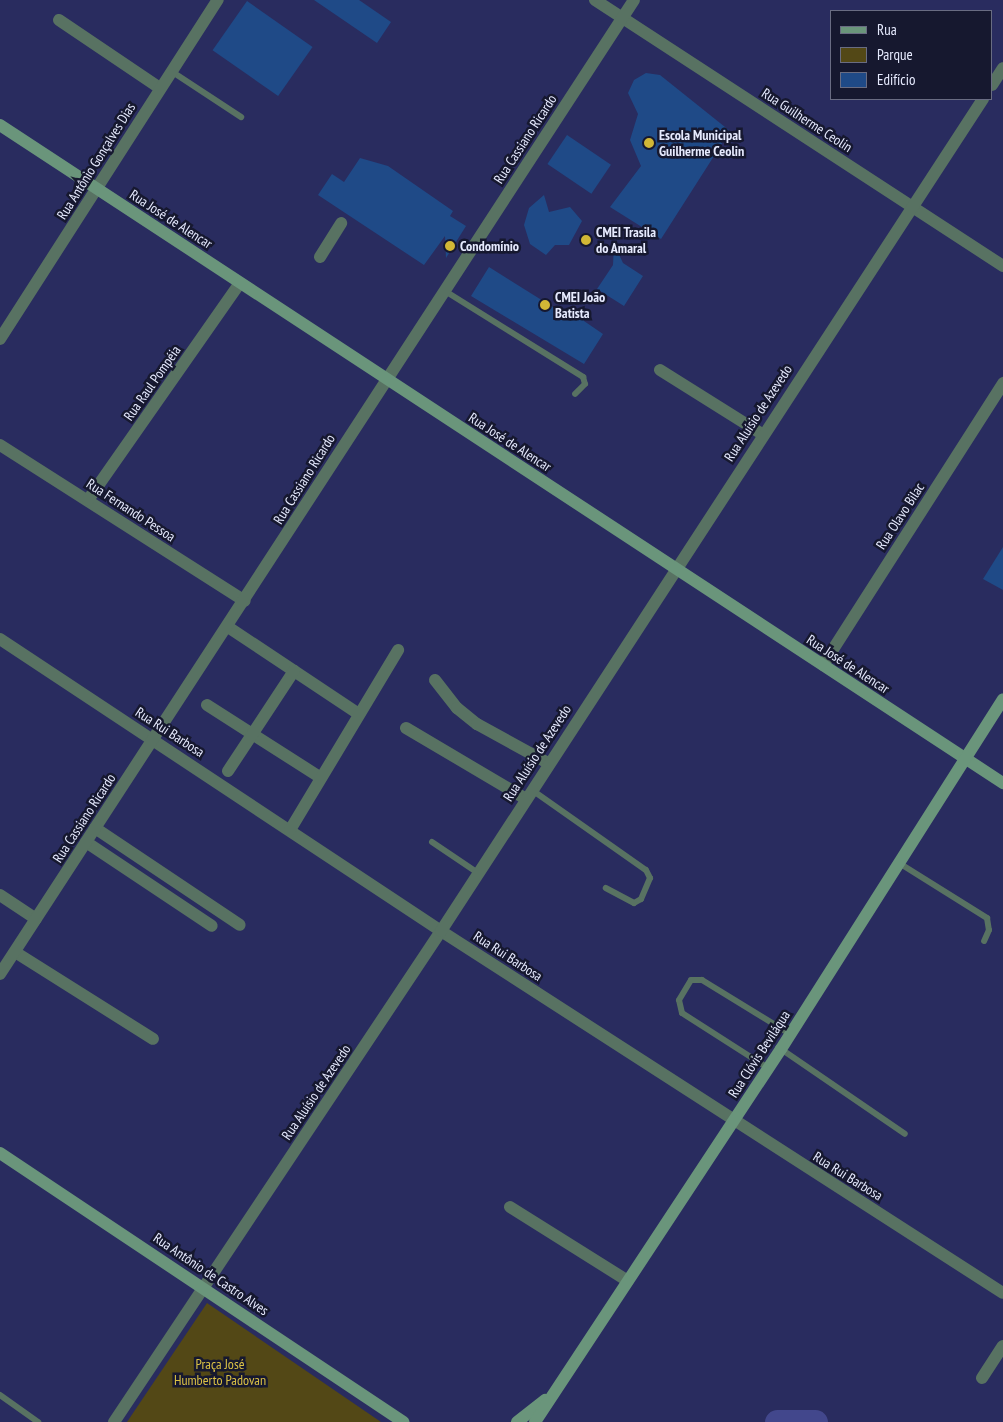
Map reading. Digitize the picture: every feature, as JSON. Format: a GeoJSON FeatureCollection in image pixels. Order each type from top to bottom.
{"type":"FeatureCollection","features":[{"type":"Feature","properties":{"kind":"street","name":"Rua Antônio Gonçalves Dias"},"geometry":{"type":"LineString","coordinates":[[0,339],[218,0]]}},
{"type":"Feature","properties":{"kind":"street","name":"Rua Guilherme Ceolin"},"geometry":{"type":"LineString","coordinates":[[595,0],[1003,266]]}},
{"type":"Feature","properties":{"kind":"street","name":"Rua Cassiano Ricardo"},"geometry":{"type":"LineString","coordinates":[[0,974],[94,828],[245,601],[385,378],[634,0]]}},
{"type":"Feature","properties":{"kind":"street"},"geometry":{"type":"LineString","coordinates":[[59,20],[160,88]]}},
{"type":"Feature","properties":{"kind":"street"},"geometry":{"type":"LineString","coordinates":[[993,83],[1003,68]]}},
{"type":"Feature","properties":{"kind":"street","name":"Rua Aluísio de Azevedo"},"geometry":{"type":"LineString","coordinates":[[114,1422],[441,931],[762,434],[982,100]]}},
{"type":"Feature","properties":{"kind":"street","name":"Rua José de Alencar"},"geometry":{"type":"LineString","coordinates":[[0,125],[1003,783]]}},
{"type":"Feature","properties":{"kind":"street"},"geometry":{"type":"LineString","coordinates":[[320,257],[341,223]]}},
{"type":"Feature","properties":{"kind":"street","name":"Rua Raul Pompéia"},"geometry":{"type":"LineString","coordinates":[[88,500],[240,283]]}},
{"type":"Feature","properties":{"kind":"street"},"geometry":{"type":"LineString","coordinates":[[0,316],[12,322]]}},
{"type":"Feature","properties":{"kind":"street"},"geometry":{"type":"LineString","coordinates":[[660,370],[762,434]]}},
{"type":"Feature","properties":{"kind":"street","name":"Rua Olavo Bilac"},"geometry":{"type":"LineString","coordinates":[[822,665],[1003,383]]}},
{"type":"Feature","properties":{"kind":"street","name":"Rua Fernando Pessoa"},"geometry":{"type":"LineString","coordinates":[[0,445],[245,601]]}},
{"type":"Feature","properties":{"kind":"street"},"geometry":{"type":"LineString","coordinates":[[228,627],[359,714]]}},
{"type":"Feature","properties":{"kind":"street","name":"Rua Rui Barbosa"},"geometry":{"type":"LineString","coordinates":[[0,639],[154,739],[441,931],[733,1121],[1003,1293]]}},
{"type":"Feature","properties":{"kind":"street"},"geometry":{"type":"LineString","coordinates":[[290,830],[398,650]]}},
{"type":"Feature","properties":{"kind":"street"},"geometry":{"type":"LineString","coordinates":[[228,771],[294,671]]}},
{"type":"Feature","properties":{"kind":"street"},"geometry":{"type":"LineString","coordinates":[[435,680],[458,708],[477,724],[548,763]]}},
{"type":"Feature","properties":{"kind":"street","name":"Rua Clóvis Beviláqua"},"geometry":{"type":"LineString","coordinates":[[535,1422],[781,1049],[1003,698]]}},
{"type":"Feature","properties":{"kind":"street"},"geometry":{"type":"LineString","coordinates":[[207,705],[321,778]]}},
{"type":"Feature","properties":{"kind":"street"},"geometry":{"type":"LineString","coordinates":[[406,728],[529,795]]}},
{"type":"Feature","properties":{"kind":"street"},"geometry":{"type":"LineString","coordinates":[[94,828],[240,925]]}},
{"type":"Feature","properties":{"kind":"street"},"geometry":{"type":"LineString","coordinates":[[86,842],[212,926]]}},
{"type":"Feature","properties":{"kind":"street"},"geometry":{"type":"LineString","coordinates":[[0,895],[36,919]]}},
{"type":"Feature","properties":{"kind":"street"},"geometry":{"type":"LineString","coordinates":[[15,952],[153,1039]]}},
{"type":"Feature","properties":{"kind":"street","name":"Rua Antônio de Castro Alves"},"geometry":{"type":"LineString","coordinates":[[0,1153],[204,1286],[404,1422]]}},
{"type":"Feature","properties":{"kind":"street"},"geometry":{"type":"LineString","coordinates":[[510,1207],[628,1282]]}},
{"type":"Feature","properties":{"kind":"street"},"geometry":{"type":"LineString","coordinates":[[982,1378],[1003,1346]]}},
{"type":"Feature","properties":{"kind":"street"},"geometry":{"type":"LineString","coordinates":[[518,1422],[554,1393]]}},
{"type":"Feature","properties":{"kind":"lane"},"geometry":{"type":"LineString","coordinates":[[171,71],[241,117]]}},
{"type":"Feature","properties":{"kind":"lane"},"geometry":{"type":"LineString","coordinates":[[444,290],[584,377],[585,384],[575,394]]}},
{"type":"Feature","properties":{"kind":"lane"},"geometry":{"type":"LineString","coordinates":[[529,795],[646,870],[650,878],[641,899],[634,903],[606,888]]}},
{"type":"Feature","properties":{"kind":"lane"},"geometry":{"type":"LineString","coordinates":[[432,842],[478,873]]}},
{"type":"Feature","properties":{"kind":"lane"},"geometry":{"type":"LineString","coordinates":[[899,863],[987,918],[990,930],[984,942]]}},
{"type":"Feature","properties":{"kind":"lane"},"geometry":{"type":"LineString","coordinates":[[768,1068],[682,1012],[679,1000],[691,980],[702,980],[790,1034]]}},
{"type":"Feature","properties":{"kind":"lane"},"geometry":{"type":"LineString","coordinates":[[781,1049],[905,1134]]}},
{"type":"Feature","properties":{"kind":"lane"},"geometry":{"type":"LineString","coordinates":[[0,1395],[38,1422]]}},
{"type":"Feature","properties":{"kind":"green space","name":"Praça José Humberto Padovan"},"geometry":{"type":"Polygon","coordinates":[[[207,1303],[381,1422],[127,1422],[207,1303]]]}},
{"type":"Feature","properties":{"kind":"building"},"geometry":{"type":"Polygon","coordinates":[[[314,0],[359,0],[391,22],[377,43],[314,0]]]}},
{"type":"Feature","properties":{"kind":"building"},"geometry":{"type":"Polygon","coordinates":[[[247,1],[313,47],[278,96],[213,50],[247,1]]]}},
{"type":"Feature","properties":{"kind":"building"},"geometry":{"type":"Polygon","coordinates":[[[646,73],[660,75],[730,131],[661,239],[610,207],[641,166],[630,140],[638,114],[628,93],[634,80],[646,73]]]}},
{"type":"Feature","properties":{"kind":"building"},"geometry":{"type":"Polygon","coordinates":[[[567,135],[611,165],[591,194],[547,164],[567,135]]]}},
{"type":"Feature","properties":{"kind":"building"},"geometry":{"type":"Polygon","coordinates":[[[360,158],[388,166],[453,211],[450,216],[466,226],[446,258],[445,236],[424,265],[318,195],[332,174],[344,182],[360,158]]]}},
{"type":"Feature","properties":{"kind":"building"},"geometry":{"type":"Polygon","coordinates":[[[544,195],[549,212],[570,207],[582,221],[569,245],[555,245],[546,255],[530,244],[524,225],[529,208],[544,195]]]}},
{"type":"Feature","properties":{"kind":"building"},"geometry":{"type":"Polygon","coordinates":[[[614,244],[623,263],[643,276],[624,306],[597,289],[613,265],[614,244]]]}},
{"type":"Feature","properties":{"kind":"building"},"geometry":{"type":"Polygon","coordinates":[[[489,267],[572,319],[580,313],[584,321],[603,334],[584,364],[471,296],[489,267]]]}},
{"type":"Feature","properties":{"kind":"building"},"geometry":{"type":"Polygon","coordinates":[[[1003,547],[1003,590],[983,579],[1003,547]]]}},
{"type":"Feature","properties":{"kind":"waterway"},"geometry":{"type":"LineString","coordinates":[[777,1422],[815,1422]]}},
{"type":"Feature","properties":{"kind":"place","name":"Escola Municipal Guilherme Ceolin"},"geometry":{"type":"Point","coordinates":[649,143]}},
{"type":"Feature","properties":{"kind":"place","name":"CMEI Trasila do Amaral"},"geometry":{"type":"Point","coordinates":[586,240]}},
{"type":"Feature","properties":{"kind":"place","name":"Condomínio"},"geometry":{"type":"Point","coordinates":[450,246]}},
{"type":"Feature","properties":{"kind":"place","name":"CMEI João Batista"},"geometry":{"type":"Point","coordinates":[545,305]}}]}
